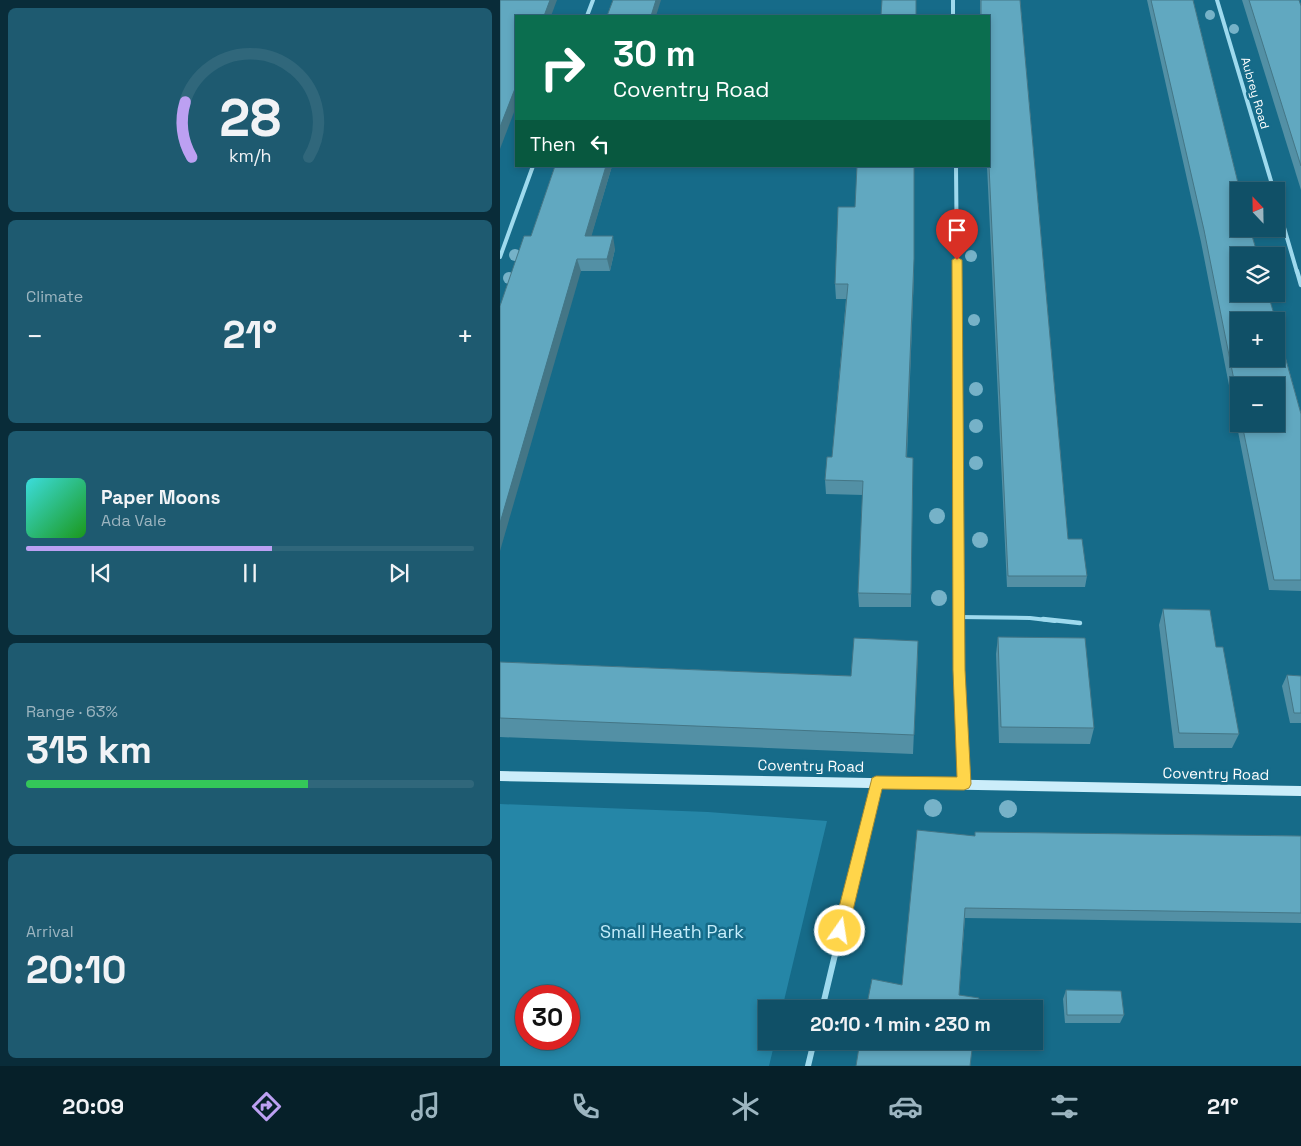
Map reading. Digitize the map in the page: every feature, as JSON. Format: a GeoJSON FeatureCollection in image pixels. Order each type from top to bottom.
{"type":"FeatureCollection","features":[{"type":"Feature","properties":{"kind":"street"},"geometry":{"type":"LineString","coordinates":[[587,15],[593,0]]}},
{"type":"Feature","properties":{"kind":"street"},"geometry":{"type":"LineString","coordinates":[[953,0],[953,15]]}},
{"type":"Feature","properties":{"kind":"street","name":"Aubrey Road"},"geometry":{"type":"LineString","coordinates":[[1217,0],[1271,182]]}},
{"type":"Feature","properties":{"kind":"street"},"geometry":{"type":"LineString","coordinates":[[500,257],[533,167]]}},
{"type":"Feature","properties":{"kind":"street"},"geometry":{"type":"LineString","coordinates":[[956,167],[959,617],[964,784]]}},
{"type":"Feature","properties":{"kind":"street"},"geometry":{"type":"LineString","coordinates":[[1285,231],[1301,285]]}},
{"type":"Feature","properties":{"kind":"street","name":"Coventry Road"},"geometry":{"type":"LineString","coordinates":[[500,776],[1301,791]]}},
{"type":"Feature","properties":{"kind":"street"},"geometry":{"type":"LineString","coordinates":[[824,1000],[876,782]]}},
{"type":"Feature","properties":{"kind":"street"},"geometry":{"type":"LineString","coordinates":[[808,1066],[812,1050]]}},
{"type":"Feature","properties":{"kind":"lane"},"geometry":{"type":"LineString","coordinates":[[959,617],[1030,618],[1080,623]]}},
{"type":"Feature","properties":{"kind":"green space","name":"Small Heath Park"},"geometry":{"type":"Polygon","coordinates":[[[500,804],[708,812],[827,821],[784,1000],[758,1000],[758,1050],[773,1050],[769,1066],[500,1066],[500,804]]]}},
{"type":"Feature","properties":{"kind":"building"},"geometry":{"type":"Polygon","coordinates":[[[500,0],[550,0],[544,15],[515,15],[515,89],[500,127],[500,0]]]}},
{"type":"Feature","properties":{"kind":"building"},"geometry":{"type":"Polygon","coordinates":[[[613,0],[656,0],[651,15],[607,15],[613,0]]]}},
{"type":"Feature","properties":{"kind":"building"},"geometry":{"type":"Polygon","coordinates":[[[882,0],[916,0],[916,15],[881,15],[882,0]]]}},
{"type":"Feature","properties":{"kind":"building"},"geometry":{"type":"Polygon","coordinates":[[[981,0],[1020,0],[1068,539],[1082,539],[1087,576],[1008,576],[989,167],[990,15],[981,15],[981,0]]]}},
{"type":"Feature","properties":{"kind":"building"},"geometry":{"type":"Polygon","coordinates":[[[1151,0],[1193,0],[1238,182],[1230,182],[1230,238],[1253,238],[1255,247],[1230,247],[1230,302],[1270,302],[1273,312],[1230,312],[1230,360],[1204,230],[1151,0]]]}},
{"type":"Feature","properties":{"kind":"building"},"geometry":{"type":"Polygon","coordinates":[[[1249,0],[1299,0],[1301,6],[1301,166],[1249,0]]]}},
{"type":"Feature","properties":{"kind":"building"},"geometry":{"type":"Polygon","coordinates":[[[555,167],[606,167],[585,236],[613,236],[607,259],[577,259],[500,523],[500,306],[524,236],[531,236],[555,167]]]}},
{"type":"Feature","properties":{"kind":"building"},"geometry":{"type":"Polygon","coordinates":[[[857,167],[914,167],[914,259],[906,457],[913,458],[911,594],[858,593],[863,481],[825,480],[827,457],[832,457],[848,284],[835,284],[838,207],[855,207],[857,167]]]}},
{"type":"Feature","properties":{"kind":"building"},"geometry":{"type":"Polygon","coordinates":[[[1285,356],[1301,414],[1301,580],[1274,580],[1244,432],[1285,432],[1285,377],[1233,377],[1231,367],[1285,367],[1285,356]]]}},
{"type":"Feature","properties":{"kind":"building"},"geometry":{"type":"Polygon","coordinates":[[[1163,609],[1210,610],[1216,647],[1223,647],[1239,734],[1179,733],[1163,609]]]}},
{"type":"Feature","properties":{"kind":"building"},"geometry":{"type":"Polygon","coordinates":[[[998,637],[1085,638],[1094,728],[1001,727],[998,637]]]}},
{"type":"Feature","properties":{"kind":"building"},"geometry":{"type":"Polygon","coordinates":[[[854,638],[918,641],[914,735],[500,718],[500,662],[851,676],[854,638]]]}},
{"type":"Feature","properties":{"kind":"building"},"geometry":{"type":"Polygon","coordinates":[[[1287,675],[1301,676],[1301,713],[1294,713],[1287,675]]]}},
{"type":"Feature","properties":{"kind":"building"},"geometry":{"type":"Polygon","coordinates":[[[917,830],[975,836],[975,832],[1301,836],[1301,913],[965,908],[959,995],[979,998],[979,1000],[868,1000],[872,979],[902,985],[917,830]]]}},
{"type":"Feature","properties":{"kind":"building"},"geometry":{"type":"Polygon","coordinates":[[[1066,990],[1121,991],[1124,1015],[1067,1015],[1066,990]]]}},
{"type":"Feature","properties":{"kind":"building"},"geometry":{"type":"Polygon","coordinates":[[[859,1050],[972,1050],[970,1066],[856,1066],[859,1050]]]}},
{"type":"Feature","properties":{"kind":"route"},"geometry":{"type":"LineString","coordinates":[[840,931],[876,782],[964,784],[959,670],[957,260]]}}]}
